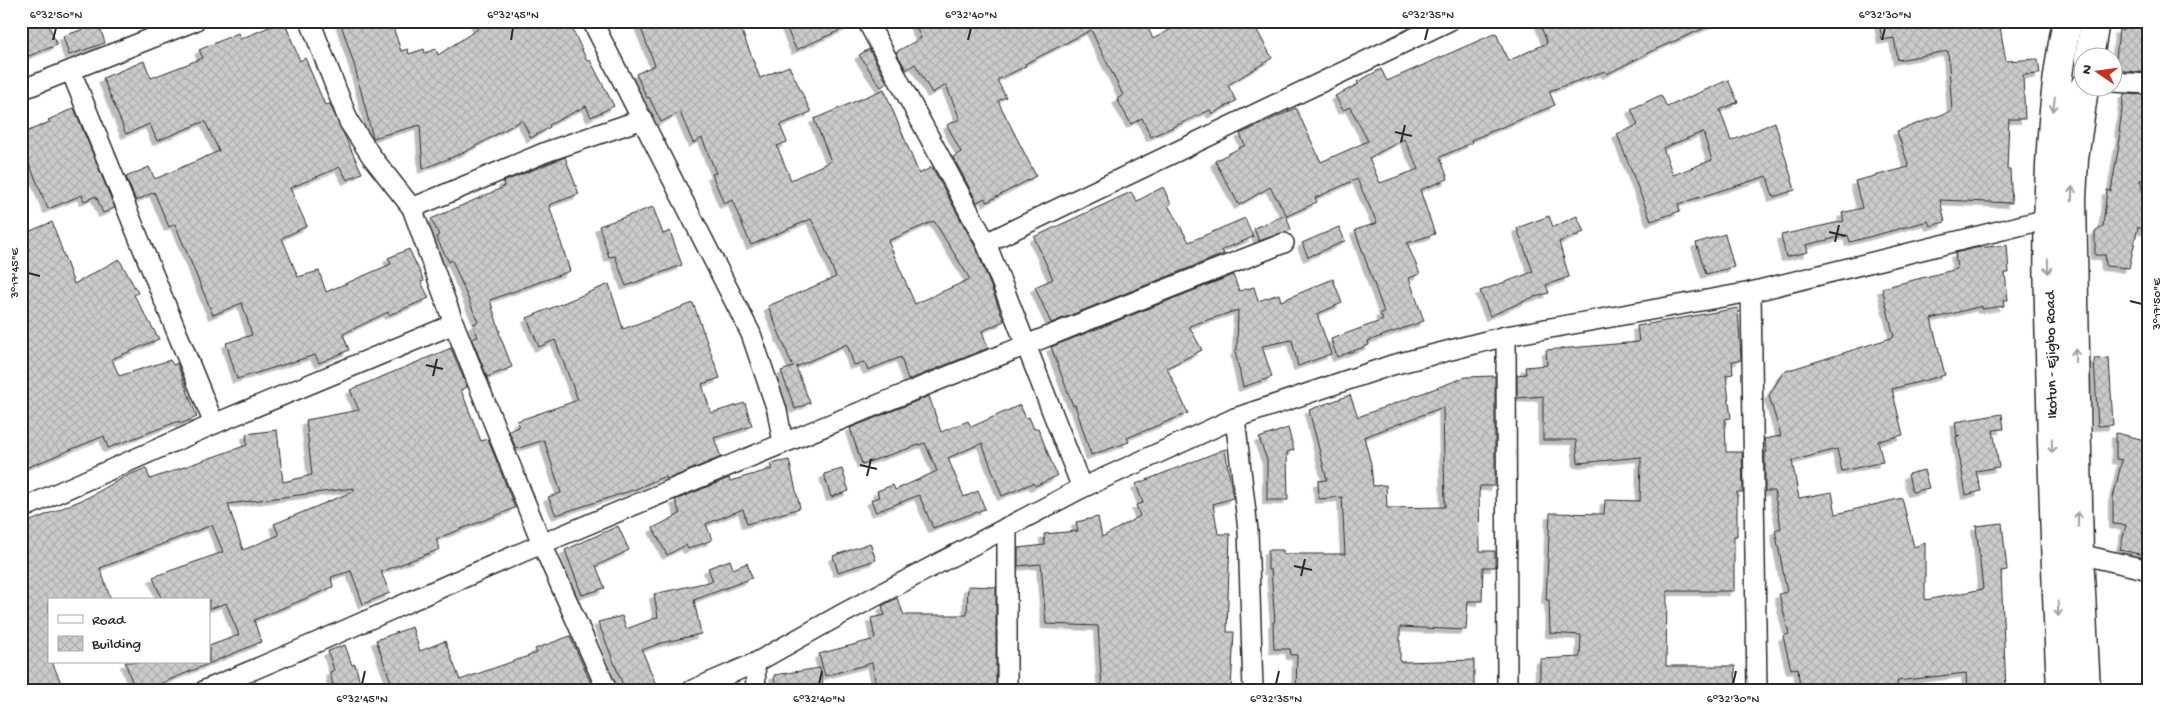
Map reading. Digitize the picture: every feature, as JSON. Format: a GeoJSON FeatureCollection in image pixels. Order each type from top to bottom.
{"type":"FeatureCollection","features":[{"type":"Feature","properties":{"kind":"main road","name":"Ikotun - Ejigbo Road"},"geometry":{"type":"LineString","coordinates":[[2061,690],[2055,544],[2047,219],[2052,114],[2070,79],[2067,21]]}},
{"type":"Feature","properties":{"kind":"main road"},"geometry":{"type":"LineString","coordinates":[[2091,48],[2095,21]]}},
{"type":"Feature","properties":{"kind":"main road","name":"Ikotun - Ejigbo Road"},"geometry":{"type":"LineString","coordinates":[[2083,98],[2074,159],[2072,199],[2079,554],[2086,690]]}},
{"type":"Feature","properties":{"kind":"street"},"geometry":{"type":"LineString","coordinates":[[21,90],[194,21]]}},
{"type":"Feature","properties":{"kind":"street"},"geometry":{"type":"LineString","coordinates":[[310,21],[349,122],[372,157],[412,208],[454,324],[542,544],[607,690]]}},
{"type":"Feature","properties":{"kind":"street"},"geometry":{"type":"LineString","coordinates":[[592,21],[644,119],[751,334],[777,410],[783,443]]}},
{"type":"Feature","properties":{"kind":"street"},"geometry":{"type":"LineString","coordinates":[[867,21],[986,243],[1082,488]]}},
{"type":"Feature","properties":{"kind":"street"},"geometry":{"type":"LineString","coordinates":[[986,243],[1449,21]]}},
{"type":"Feature","properties":{"kind":"street"},"geometry":{"type":"LineString","coordinates":[[71,71],[214,424]]}},
{"type":"Feature","properties":{"kind":"street"},"geometry":{"type":"LineString","coordinates":[[2122,83],[2149,84]]}},
{"type":"Feature","properties":{"kind":"street"},"geometry":{"type":"LineString","coordinates":[[412,208],[546,152],[644,119]]}},
{"type":"Feature","properties":{"kind":"street"},"geometry":{"type":"LineString","coordinates":[[692,690],[755,664],[842,614],[1082,488],[1235,418],[1392,366],[1506,336],[1751,292],[2047,219]]}},
{"type":"Feature","properties":{"kind":"street"},"geometry":{"type":"LineString","coordinates":[[205,690],[542,544],[783,443],[1025,344],[1284,243]]}},
{"type":"Feature","properties":{"kind":"street"},"geometry":{"type":"LineString","coordinates":[[1751,292],[1757,690]]}},
{"type":"Feature","properties":{"kind":"street"},"geometry":{"type":"LineString","coordinates":[[21,509],[214,424],[454,324]]}},
{"type":"Feature","properties":{"kind":"street"},"geometry":{"type":"LineString","coordinates":[[1506,336],[1507,690]]}},
{"type":"Feature","properties":{"kind":"street"},"geometry":{"type":"LineString","coordinates":[[1235,418],[1248,530],[1253,690]]}},
{"type":"Feature","properties":{"kind":"street"},"geometry":{"type":"LineString","coordinates":[[1007,527],[1007,690]]}},
{"type":"Feature","properties":{"kind":"street"},"geometry":{"type":"LineString","coordinates":[[2079,554],[2149,570]]}},
{"type":"Feature","properties":{"kind":"street"},"geometry":{"type":"LineString","coordinates":[[755,664],[756,690]]}},
{"type":"Feature","properties":{"kind":"building"},"geometry":{"type":"Polygon","coordinates":[[[21,21],[47,21],[57,45],[21,59],[21,21]]]}},
{"type":"Feature","properties":{"kind":"building"},"geometry":{"type":"Polygon","coordinates":[[[284,21],[300,61],[305,58],[325,105],[330,104],[362,173],[347,180],[340,167],[290,188],[307,226],[282,238],[298,277],[319,271],[326,292],[391,264],[388,258],[409,249],[424,281],[421,282],[429,298],[389,315],[388,312],[343,334],[349,350],[319,363],[315,355],[237,379],[226,343],[252,335],[242,303],[213,315],[175,224],[169,227],[154,192],[136,201],[126,177],[149,167],[155,179],[219,151],[205,121],[157,141],[150,124],[126,134],[103,78],[144,61],[151,78],[203,58],[199,50],[238,33],[240,39],[284,21]]]}},
{"type":"Feature","properties":{"kind":"building"},"geometry":{"type":"Polygon","coordinates":[[[340,21],[391,21],[401,51],[408,49],[409,54],[424,49],[425,53],[436,49],[438,55],[478,29],[475,21],[569,21],[587,61],[590,60],[614,106],[591,117],[586,106],[549,125],[550,127],[531,138],[522,120],[467,151],[423,169],[420,125],[373,138],[354,64],[340,21]]]}},
{"type":"Feature","properties":{"kind":"building"},"geometry":{"type":"Polygon","coordinates":[[[638,21],[738,21],[760,78],[789,66],[811,112],[780,125],[787,142],[777,146],[791,180],[831,161],[814,119],[884,89],[919,174],[932,167],[976,248],[1004,321],[982,331],[988,348],[908,380],[901,357],[868,370],[864,362],[854,365],[847,344],[796,367],[810,403],[795,409],[781,371],[793,367],[768,306],[836,277],[819,234],[811,219],[751,245],[732,200],[724,204],[712,174],[716,173],[702,138],[693,143],[680,112],[661,122],[649,97],[647,98],[636,74],[655,65],[638,21]],[[934,221],[888,241],[915,304],[970,279],[934,221]]]}},
{"type":"Feature","properties":{"kind":"building"},"geometry":{"type":"Polygon","coordinates":[[[784,21],[856,21],[856,23],[796,50],[784,21]]]}},
{"type":"Feature","properties":{"kind":"building"},"geometry":{"type":"Polygon","coordinates":[[[913,21],[1145,21],[1153,39],[1185,21],[1252,21],[1272,58],[1228,85],[1236,101],[1212,114],[1210,110],[1151,137],[1142,118],[1131,124],[1117,99],[1123,95],[1091,30],[997,80],[1006,97],[998,101],[1036,176],[987,202],[985,198],[977,202],[953,157],[961,152],[947,125],[960,119],[946,85],[932,93],[915,64],[906,70],[896,52],[921,38],[913,21]]]}},
{"type":"Feature","properties":{"kind":"building"},"geometry":{"type":"Polygon","coordinates":[[[1539,21],[1721,21],[1656,49],[1607,74],[1605,71],[1549,91],[1555,105],[1471,140],[1472,143],[1440,157],[1448,179],[1420,190],[1435,234],[1407,243],[1420,274],[1409,278],[1424,321],[1368,341],[1369,345],[1337,357],[1331,339],[1383,320],[1380,313],[1384,312],[1355,230],[1377,223],[1357,179],[1315,198],[1317,202],[1287,216],[1270,187],[1239,205],[1215,161],[1245,145],[1240,134],[1296,108],[1321,162],[1368,141],[1350,107],[1343,110],[1335,96],[1359,84],[1357,82],[1381,69],[1387,81],[1496,33],[1508,61],[1547,43],[1539,21]],[[1404,139],[1369,158],[1380,183],[1419,169],[1404,139]]]}},
{"type":"Feature","properties":{"kind":"building"},"geometry":{"type":"Polygon","coordinates":[[[1879,21],[1904,21],[1905,29],[1947,21],[1999,21],[2006,61],[2038,59],[2040,74],[2023,75],[2025,119],[2009,119],[2007,170],[2010,170],[2012,203],[1940,200],[1945,222],[1930,226],[1928,221],[1850,242],[1848,235],[1806,245],[1808,252],[1786,257],[1781,235],[1844,221],[1842,213],[1862,208],[1855,181],[1909,167],[1897,131],[1952,111],[1948,51],[1898,60],[1894,38],[1882,40],[1879,21]]]}},
{"type":"Feature","properties":{"kind":"building"},"geometry":{"type":"Polygon","coordinates":[[[2124,21],[2149,21],[2149,73],[2122,71],[2122,48],[2117,48],[2119,29],[2123,30],[2124,21]]]}},
{"type":"Feature","properties":{"kind":"building"},"geometry":{"type":"Polygon","coordinates":[[[99,24],[105,43],[69,55],[63,36],[99,24]]]}},
{"type":"Feature","properties":{"kind":"building"},"geometry":{"type":"Polygon","coordinates":[[[869,49],[887,83],[881,87],[859,55],[869,49]]]}},
{"type":"Feature","properties":{"kind":"building"},"geometry":{"type":"Polygon","coordinates":[[[1728,80],[1738,102],[1720,110],[1731,141],[1775,122],[1795,190],[1773,197],[1767,176],[1678,204],[1680,211],[1651,221],[1617,134],[1638,125],[1631,109],[1661,95],[1667,107],[1728,80]],[[1703,132],[1663,148],[1673,175],[1712,160],[1703,132]]]}},
{"type":"Feature","properties":{"kind":"building"},"geometry":{"type":"Polygon","coordinates":[[[2124,94],[2149,95],[2149,181],[2140,180],[2149,219],[2146,231],[2138,227],[2129,268],[2106,266],[2105,255],[2095,255],[2095,232],[2103,226],[2107,190],[2111,191],[2121,133],[2119,133],[2124,94]]]}},
{"type":"Feature","properties":{"kind":"building"},"geometry":{"type":"Polygon","coordinates":[[[74,108],[115,208],[103,213],[96,196],[84,201],[82,195],[48,209],[21,144],[21,134],[50,122],[48,120],[74,108]]]}},
{"type":"Feature","properties":{"kind":"building"},"geometry":{"type":"Polygon","coordinates":[[[565,157],[579,194],[549,205],[570,271],[490,300],[499,333],[512,367],[487,377],[472,339],[478,337],[473,324],[478,322],[452,260],[449,262],[436,237],[439,235],[431,219],[504,187],[503,182],[565,157]]]}},
{"type":"Feature","properties":{"kind":"building"},"geometry":{"type":"Polygon","coordinates":[[[1163,187],[1171,204],[1168,205],[1189,242],[1245,218],[1253,237],[1222,250],[1224,254],[1051,323],[1035,287],[1053,279],[1034,237],[1131,192],[1137,201],[1163,187]]]}},
{"type":"Feature","properties":{"kind":"building"},"geometry":{"type":"Polygon","coordinates":[[[653,207],[663,234],[670,231],[682,265],[626,286],[615,256],[609,257],[599,226],[653,207]]]}},
{"type":"Feature","properties":{"kind":"building"},"geometry":{"type":"Polygon","coordinates":[[[1286,215],[1291,230],[1259,241],[1254,228],[1286,215]]]}},
{"type":"Feature","properties":{"kind":"building"},"geometry":{"type":"Polygon","coordinates":[[[1549,216],[1553,227],[1577,216],[1584,232],[1559,242],[1569,277],[1546,285],[1549,293],[1531,298],[1490,316],[1480,291],[1533,272],[1517,228],[1549,216]]]}},
{"type":"Feature","properties":{"kind":"building"},"geometry":{"type":"Polygon","coordinates":[[[52,222],[74,284],[119,259],[138,293],[134,295],[159,339],[112,359],[119,376],[170,360],[173,365],[177,363],[197,417],[180,424],[179,421],[108,448],[104,436],[21,470],[21,252],[29,250],[23,234],[52,222]]]}},
{"type":"Feature","properties":{"kind":"building"},"geometry":{"type":"Polygon","coordinates":[[[1339,227],[1345,241],[1308,257],[1302,243],[1339,227]]]}},
{"type":"Feature","properties":{"kind":"building"},"geometry":{"type":"Polygon","coordinates":[[[1725,234],[1734,267],[1706,274],[1696,243],[1725,234]]]}},
{"type":"Feature","properties":{"kind":"building"},"geometry":{"type":"Polygon","coordinates":[[[2007,245],[2009,273],[2005,273],[2008,300],[2003,300],[2004,306],[1982,309],[1982,306],[1931,319],[1945,375],[1892,389],[1903,435],[1878,441],[1883,462],[1842,471],[1837,449],[1792,461],[1799,498],[1832,492],[1836,514],[1902,498],[1914,547],[1925,543],[1925,600],[1983,589],[1976,526],[2002,523],[2007,570],[2001,571],[2006,690],[1967,690],[1966,673],[1897,681],[1898,690],[1875,690],[1875,687],[1845,690],[1800,690],[1798,668],[1791,669],[1783,636],[1789,634],[1779,594],[1787,592],[1775,530],[1781,528],[1774,491],[1765,491],[1765,452],[1767,452],[1764,439],[1781,436],[1769,396],[1783,372],[1894,337],[1882,288],[1957,269],[1955,253],[1975,248],[2007,245]]]}},
{"type":"Feature","properties":{"kind":"building"},"geometry":{"type":"Polygon","coordinates":[[[1233,275],[1239,291],[1254,287],[1258,301],[1279,294],[1281,301],[1333,279],[1342,303],[1317,314],[1331,354],[1298,366],[1292,340],[1262,346],[1272,377],[1243,387],[1235,351],[1237,350],[1238,310],[1189,326],[1202,350],[1167,368],[1188,413],[1127,438],[1129,442],[1091,455],[1075,405],[1073,406],[1051,347],[1233,275]]]}},
{"type":"Feature","properties":{"kind":"building"},"geometry":{"type":"Polygon","coordinates":[[[609,284],[623,329],[693,303],[720,378],[702,384],[711,413],[745,403],[752,426],[714,438],[721,457],[673,477],[666,479],[665,476],[636,489],[556,515],[548,497],[561,493],[544,440],[516,449],[509,431],[519,427],[517,421],[578,400],[555,340],[539,347],[527,318],[609,284]]]}},
{"type":"Feature","properties":{"kind":"building"},"geometry":{"type":"Polygon","coordinates":[[[1738,308],[1741,360],[1732,361],[1733,374],[1726,375],[1731,418],[1725,419],[1726,452],[1742,452],[1743,492],[1737,492],[1737,536],[1734,536],[1734,591],[1667,591],[1666,666],[1735,666],[1736,690],[1540,690],[1540,659],[1580,657],[1581,635],[1550,633],[1549,600],[1546,600],[1550,513],[1604,514],[1605,500],[1640,501],[1641,457],[1578,463],[1576,440],[1543,440],[1543,396],[1517,398],[1517,375],[1526,374],[1525,367],[1547,365],[1546,350],[1639,342],[1637,326],[1738,308]]]}},
{"type":"Feature","properties":{"kind":"building"},"geometry":{"type":"Polygon","coordinates":[[[451,348],[467,387],[461,390],[481,441],[488,439],[515,508],[436,539],[440,549],[381,572],[390,593],[363,604],[351,571],[331,577],[333,587],[254,620],[261,642],[210,663],[210,646],[239,635],[226,603],[210,609],[210,598],[161,598],[153,577],[223,552],[212,525],[100,568],[110,598],[48,598],[48,664],[53,664],[64,690],[21,690],[21,525],[89,497],[124,477],[146,468],[150,479],[247,445],[246,434],[277,430],[283,482],[312,475],[306,420],[359,410],[350,390],[451,348]],[[354,488],[228,504],[243,550],[279,535],[274,524],[354,491],[354,488]]]}},
{"type":"Feature","properties":{"kind":"building"},"geometry":{"type":"Polygon","coordinates":[[[2109,358],[2113,425],[2098,426],[2094,359],[2109,358]]]}},
{"type":"Feature","properties":{"kind":"building"},"geometry":{"type":"Polygon","coordinates":[[[1495,376],[1495,486],[1480,486],[1479,493],[1480,551],[1495,551],[1495,567],[1483,567],[1482,601],[1468,601],[1466,630],[1400,627],[1400,662],[1474,660],[1474,690],[1296,690],[1297,655],[1291,655],[1290,649],[1274,649],[1273,622],[1275,622],[1271,570],[1268,570],[1268,550],[1283,550],[1283,554],[1345,554],[1342,497],[1319,499],[1318,481],[1327,480],[1309,410],[1350,395],[1358,417],[1466,377],[1495,376]],[[1443,407],[1364,437],[1371,464],[1373,486],[1386,485],[1387,508],[1445,507],[1443,407]]]}},
{"type":"Feature","properties":{"kind":"building"},"geometry":{"type":"Polygon","coordinates":[[[929,396],[941,432],[968,421],[971,427],[1020,405],[1026,418],[1029,417],[1034,429],[1038,428],[1057,476],[1035,486],[1033,483],[1002,496],[982,443],[948,458],[964,497],[978,491],[985,509],[933,528],[919,495],[876,512],[871,500],[879,497],[877,491],[893,485],[895,490],[937,471],[925,443],[862,464],[850,428],[929,396]]]}},
{"type":"Feature","properties":{"kind":"building"},"geometry":{"type":"Polygon","coordinates":[[[2002,414],[2004,429],[1993,430],[1999,467],[1976,471],[1981,491],[1966,495],[1956,437],[1960,435],[1957,436],[1955,422],[2002,414]]]}},
{"type":"Feature","properties":{"kind":"building"},"geometry":{"type":"Polygon","coordinates":[[[1288,428],[1294,450],[1287,452],[1288,500],[1267,500],[1267,460],[1259,438],[1288,428]]]}},
{"type":"Feature","properties":{"kind":"building"},"geometry":{"type":"Polygon","coordinates":[[[2116,433],[2149,441],[2149,507],[2142,534],[2149,535],[2149,556],[2120,550],[2126,525],[2113,524],[2113,498],[2122,460],[2116,459],[2116,433]]]}},
{"type":"Feature","properties":{"kind":"building"},"geometry":{"type":"Polygon","coordinates":[[[1225,449],[1233,498],[1213,504],[1218,534],[1230,534],[1227,632],[1234,632],[1231,690],[1102,690],[1098,626],[1046,624],[1041,564],[1018,566],[1018,548],[1045,545],[1044,534],[1078,531],[1076,522],[1098,517],[1102,537],[1140,516],[1136,505],[1143,503],[1136,484],[1225,449]]]}},
{"type":"Feature","properties":{"kind":"building"},"geometry":{"type":"Polygon","coordinates":[[[789,460],[800,508],[747,524],[743,509],[706,524],[712,540],[688,549],[686,545],[667,555],[653,528],[680,514],[675,500],[729,478],[730,481],[772,469],[770,464],[789,460]]]}},
{"type":"Feature","properties":{"kind":"building"},"geometry":{"type":"Polygon","coordinates":[[[842,469],[849,491],[831,497],[824,474],[842,469]]]}},
{"type":"Feature","properties":{"kind":"building"},"geometry":{"type":"Polygon","coordinates":[[[1924,470],[1929,488],[1912,492],[1908,474],[1924,470]]]}},
{"type":"Feature","properties":{"kind":"building"},"geometry":{"type":"Polygon","coordinates":[[[618,526],[629,550],[596,566],[605,588],[582,595],[565,550],[618,526]]]}},
{"type":"Feature","properties":{"kind":"building"},"geometry":{"type":"Polygon","coordinates":[[[870,543],[876,560],[838,572],[833,556],[870,543]]]}},
{"type":"Feature","properties":{"kind":"building"},"geometry":{"type":"Polygon","coordinates":[[[730,560],[733,569],[747,563],[752,578],[694,600],[701,634],[661,643],[642,650],[658,690],[625,690],[598,622],[622,616],[626,629],[658,617],[654,594],[713,581],[708,568],[730,560]]]}},
{"type":"Feature","properties":{"kind":"building"},"geometry":{"type":"Polygon","coordinates":[[[968,586],[996,587],[996,690],[877,690],[872,663],[825,676],[819,654],[875,639],[871,618],[885,615],[882,606],[897,598],[904,615],[967,615],[968,586]]]}},
{"type":"Feature","properties":{"kind":"building"},"geometry":{"type":"Polygon","coordinates":[[[412,627],[420,651],[445,641],[460,680],[537,653],[535,649],[570,636],[594,690],[394,690],[376,640],[412,627]]]}},
{"type":"Feature","properties":{"kind":"building"},"geometry":{"type":"Polygon","coordinates":[[[345,645],[352,665],[355,664],[362,690],[334,690],[330,672],[334,670],[328,651],[345,645]]]}},
{"type":"Feature","properties":{"kind":"building"},"geometry":{"type":"Polygon","coordinates":[[[126,664],[208,664],[145,690],[135,690],[126,664]]]}},
{"type":"Feature","properties":{"kind":"building"},"geometry":{"type":"Polygon","coordinates":[[[820,668],[824,690],[776,690],[774,675],[820,668]]]}}]}
